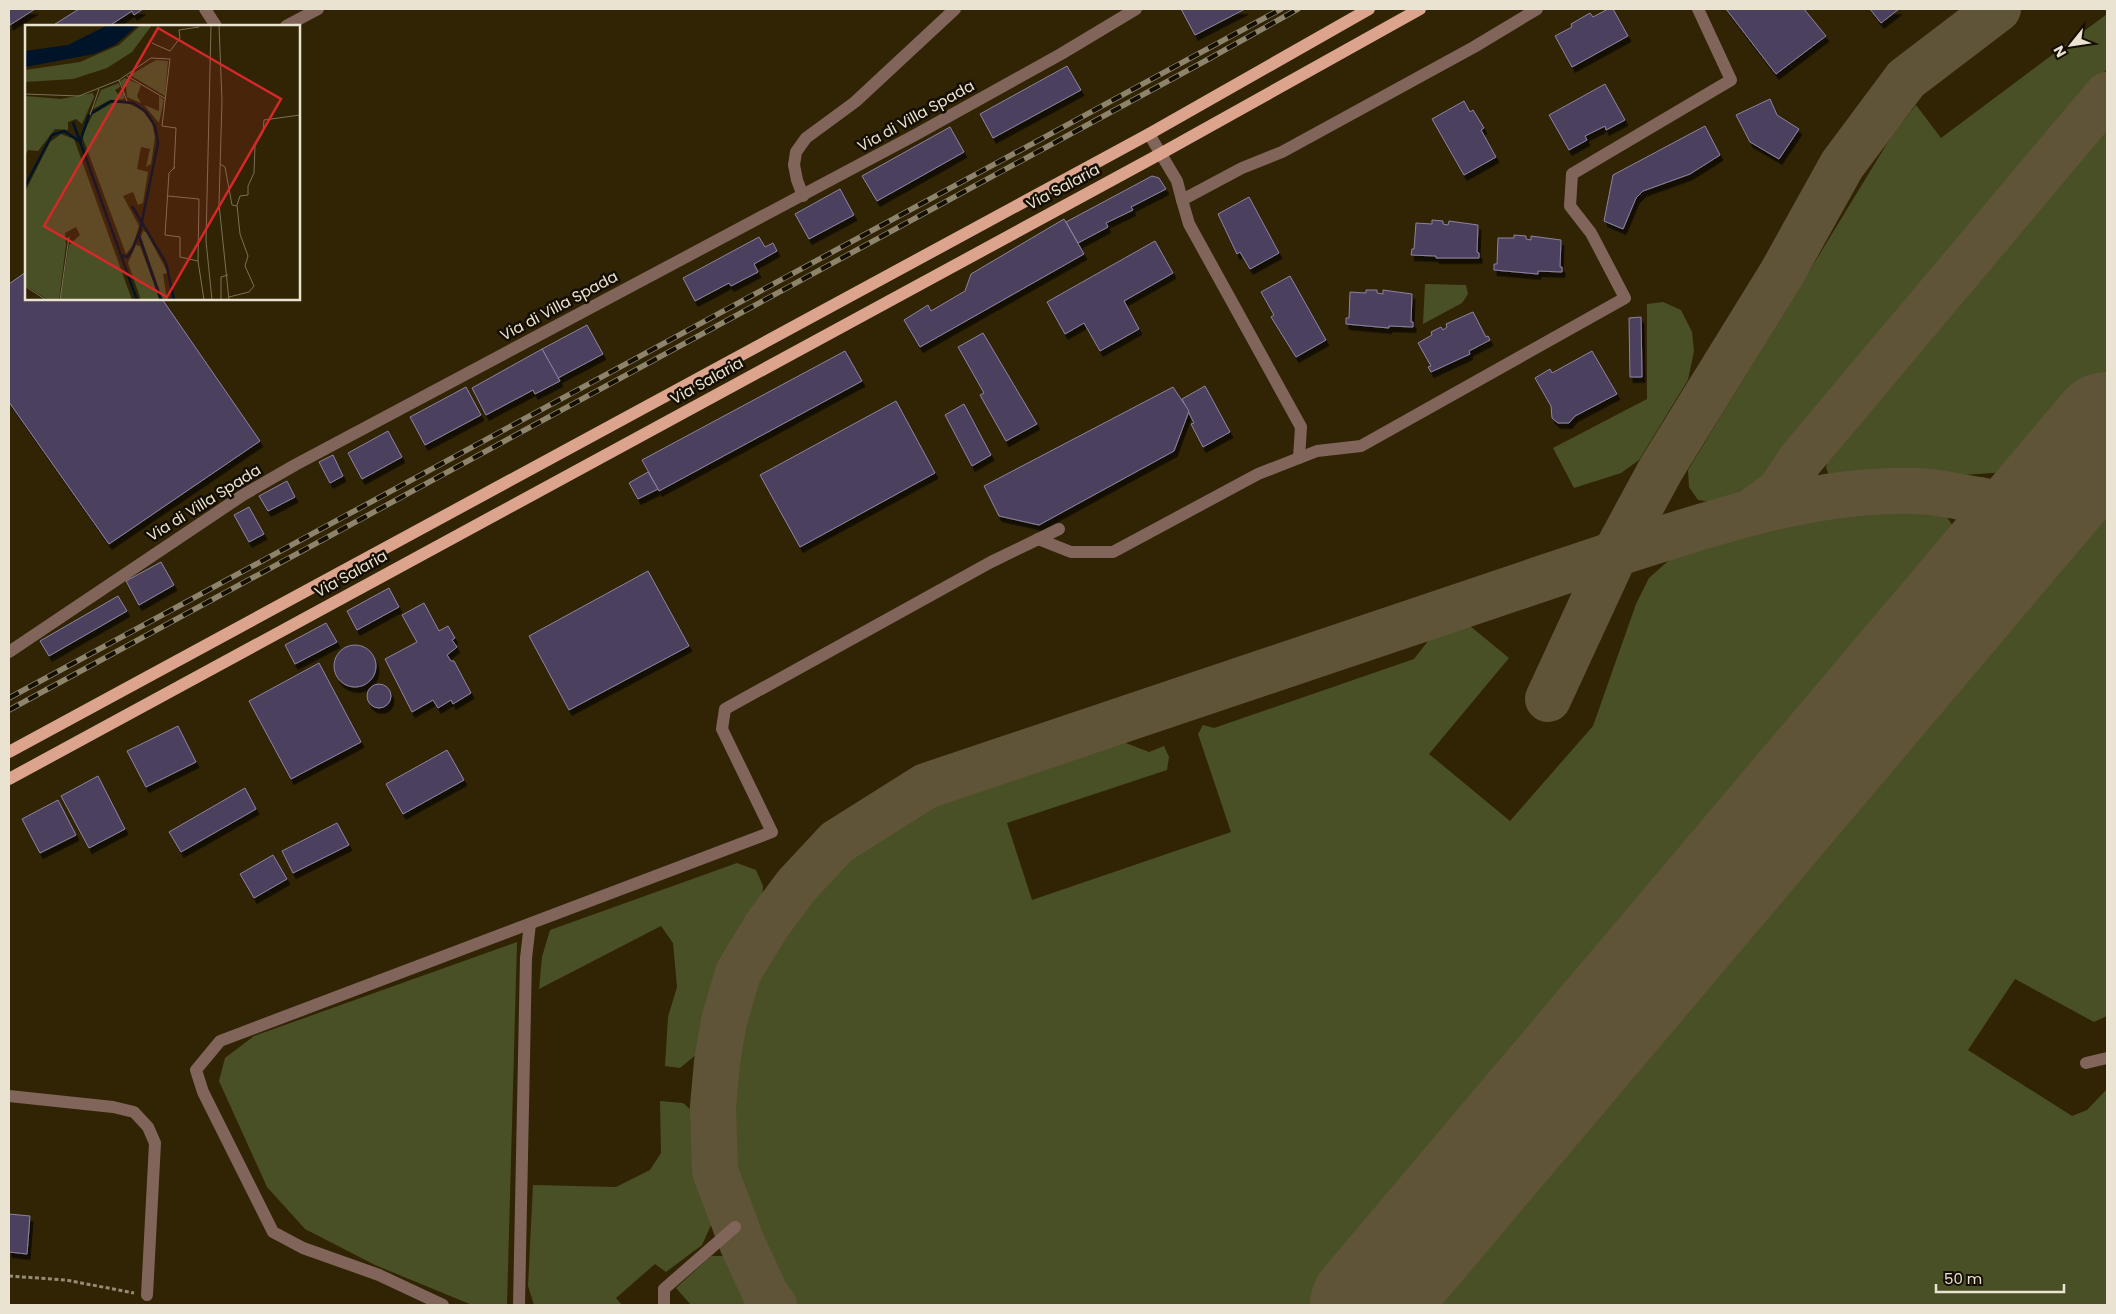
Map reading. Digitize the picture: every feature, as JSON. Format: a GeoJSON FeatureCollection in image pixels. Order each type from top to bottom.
{"type":"FeatureCollection","features":[{"type":"Feature","properties":{"kind":"main road","name":"Via Salaria"},"geometry":{"type":"LineString","coordinates":[[9,752],[1149,134],[1369,9]]}},
{"type":"Feature","properties":{"kind":"main road","name":"Via Salaria"},"geometry":{"type":"LineString","coordinates":[[9,779],[1160,154],[1420,9]]}},
{"type":"Feature","properties":{"kind":"street"},"geometry":{"type":"LineString","coordinates":[[205,9],[215,25]]}},
{"type":"Feature","properties":{"kind":"street"},"geometry":{"type":"LineString","coordinates":[[288,25],[318,9]]}},
{"type":"Feature","properties":{"kind":"street"},"geometry":{"type":"LineString","coordinates":[[804,196],[796,180],[794,164],[796,152],[806,138],[855,102],[955,9]]}},
{"type":"Feature","properties":{"kind":"street","name":"Via di Villa Spada"},"geometry":{"type":"LineString","coordinates":[[9,652],[243,495],[295,465],[804,196],[1061,54],[1136,9]]}},
{"type":"Feature","properties":{"kind":"street"},"geometry":{"type":"LineString","coordinates":[[1182,200],[1242,168],[1282,152],[1474,47],[1537,9]]}},
{"type":"Feature","properties":{"kind":"street"},"geometry":{"type":"LineString","coordinates":[[1038,539],[1071,552],[1113,552],[1258,474],[1317,451],[1360,446],[1625,298],[1591,233],[1570,206],[1572,174],[1730,80],[1698,9]]}},
{"type":"Feature","properties":{"kind":"street"},"geometry":{"type":"LineString","coordinates":[[1149,134],[1177,181],[1189,224],[1301,427],[1299,458]]}},
{"type":"Feature","properties":{"kind":"street"},"geometry":{"type":"LineString","coordinates":[[443,1305],[379,1275],[303,1248],[273,1232],[203,1092],[196,1070],[220,1041],[772,832],[722,729],[725,709],[991,562],[1059,529]]}},
{"type":"Feature","properties":{"kind":"street"},"geometry":{"type":"LineString","coordinates":[[519,1305],[526,958],[530,924]]}},
{"type":"Feature","properties":{"kind":"street"},"geometry":{"type":"LineString","coordinates":[[2086,1063],[2107,1058]]}},
{"type":"Feature","properties":{"kind":"street"},"geometry":{"type":"LineString","coordinates":[[9,1096],[113,1107],[134,1112],[148,1127],[155,1143],[148,1295]]}},
{"type":"Feature","properties":{"kind":"street"},"geometry":{"type":"LineString","coordinates":[[664,1305],[664,1289],[735,1227]]}},
{"type":"Feature","properties":{"kind":"path"},"geometry":{"type":"LineString","coordinates":[[9,1276],[66,1280],[148,1295]]}},
{"type":"Feature","properties":{"kind":"green space"},"geometry":{"type":"Polygon","coordinates":[[[2107,14],[2107,69],[1756,489],[1743,498],[1729,502],[1698,500],[1689,487],[1688,470],[1891,137],[1916,105],[1941,138],[2107,14]]]}},
{"type":"Feature","properties":{"kind":"green space"},"geometry":{"type":"Polygon","coordinates":[[[2107,120],[2107,370],[2022,471],[1843,483],[1829,476],[1826,467],[1830,454],[2107,120]]]}},
{"type":"Feature","properties":{"kind":"green space"},"geometry":{"type":"Polygon","coordinates":[[[1425,284],[1466,285],[1468,294],[1462,303],[1423,324],[1425,284]]]}},
{"type":"Feature","properties":{"kind":"green space"},"geometry":{"type":"Polygon","coordinates":[[[1663,302],[1681,310],[1692,332],[1694,351],[1688,380],[1639,460],[1621,473],[1574,488],[1553,448],[1647,399],[1647,304],[1663,302]]]}},
{"type":"Feature","properties":{"kind":"green space"},"geometry":{"type":"Polygon","coordinates":[[[2107,497],[2107,1016],[2094,1022],[2015,979],[1968,1050],[2072,1116],[2087,1110],[2107,1089],[2107,1305],[1426,1305],[2107,497]]]}},
{"type":"Feature","properties":{"kind":"green space"},"geometry":{"type":"Polygon","coordinates":[[[1918,509],[1942,511],[1954,529],[1958,550],[1319,1305],[790,1305],[771,1272],[755,1238],[737,1185],[730,1142],[729,1116],[733,1063],[744,1010],[752,986],[774,944],[831,872],[869,842],[916,815],[972,790],[1118,740],[1149,752],[1164,746],[1169,757],[1167,770],[1007,823],[1032,900],[1231,832],[1198,734],[1203,725],[1214,728],[1414,659],[1435,632],[1470,626],[1509,658],[1429,754],[1510,821],[1593,726],[1636,604],[1649,578],[1676,554],[1743,529],[1850,511],[1918,509]]]}},
{"type":"Feature","properties":{"kind":"green space"},"geometry":{"type":"Polygon","coordinates":[[[737,863],[756,870],[763,886],[762,903],[718,990],[703,1049],[680,1068],[665,1066],[668,1017],[677,987],[673,943],[661,926],[539,989],[542,957],[550,930],[737,863]]]}},
{"type":"Feature","properties":{"kind":"green space"},"geometry":{"type":"Polygon","coordinates":[[[517,942],[507,1305],[472,1305],[375,1265],[305,1229],[267,1187],[219,1081],[225,1058],[254,1036],[517,942]]]}},
{"type":"Feature","properties":{"kind":"green space"},"geometry":{"type":"Polygon","coordinates":[[[660,1101],[683,1103],[698,1116],[702,1165],[712,1223],[702,1245],[666,1272],[655,1264],[616,1298],[622,1305],[534,1305],[528,1286],[533,1185],[616,1187],[650,1170],[661,1153],[660,1101]]]}},
{"type":"Feature","properties":{"kind":"green space"},"geometry":{"type":"Polygon","coordinates":[[[711,1256],[728,1256],[754,1305],[691,1305],[676,1288],[711,1256]]]}},
{"type":"Feature","properties":{"kind":"building"},"geometry":{"type":"Polygon","coordinates":[[[9,9],[35,9],[10,25],[9,9]]]}},
{"type":"Feature","properties":{"kind":"building"},"geometry":{"type":"Polygon","coordinates":[[[79,9],[143,9],[134,15],[132,11],[111,25],[54,25],[79,9]]]}},
{"type":"Feature","properties":{"kind":"building"},"geometry":{"type":"Polygon","coordinates":[[[1181,9],[1245,9],[1195,35],[1181,9]]]}},
{"type":"Feature","properties":{"kind":"building"},"geometry":{"type":"Polygon","coordinates":[[[1608,9],[1613,9],[1628,36],[1572,67],[1555,36],[1572,27],[1571,24],[1590,13],[1593,17],[1608,9]]]}},
{"type":"Feature","properties":{"kind":"building"},"geometry":{"type":"Polygon","coordinates":[[[1726,9],[1804,9],[1826,36],[1776,74],[1726,9]]]}},
{"type":"Feature","properties":{"kind":"building"},"geometry":{"type":"Polygon","coordinates":[[[1870,9],[1899,9],[1881,23],[1870,9]]]}},
{"type":"Feature","properties":{"kind":"building"},"geometry":{"type":"Polygon","coordinates":[[[1067,66],[1081,90],[993,138],[980,114],[1067,66]]]}},
{"type":"Feature","properties":{"kind":"building"},"geometry":{"type":"Polygon","coordinates":[[[1605,84],[1625,120],[1606,130],[1605,126],[1585,136],[1587,140],[1569,150],[1549,115],[1605,84]]]}},
{"type":"Feature","properties":{"kind":"building"},"geometry":{"type":"Polygon","coordinates":[[[1770,99],[1777,115],[1799,129],[1779,159],[1750,142],[1736,115],[1770,99]]]}},
{"type":"Feature","properties":{"kind":"building"},"geometry":{"type":"Polygon","coordinates":[[[1464,101],[1470,112],[1473,110],[1484,128],[1481,130],[1496,157],[1464,175],[1432,119],[1464,101]]]}},
{"type":"Feature","properties":{"kind":"building"},"geometry":{"type":"Polygon","coordinates":[[[1705,126],[1720,155],[1690,174],[1643,191],[1636,198],[1623,229],[1604,221],[1613,175],[1705,126]]]}},
{"type":"Feature","properties":{"kind":"building"},"geometry":{"type":"Polygon","coordinates":[[[950,127],[964,152],[877,201],[862,176],[950,127]]]}},
{"type":"Feature","properties":{"kind":"building"},"geometry":{"type":"Polygon","coordinates":[[[1152,176],[1159,178],[1166,189],[1131,207],[1133,210],[1106,223],[1108,227],[1078,243],[1066,222],[1152,176]]]}},
{"type":"Feature","properties":{"kind":"building"},"geometry":{"type":"Polygon","coordinates":[[[840,189],[854,215],[809,239],[795,214],[840,189]]]}},
{"type":"Feature","properties":{"kind":"building"},"geometry":{"type":"Polygon","coordinates":[[[1249,197],[1279,253],[1250,269],[1240,252],[1237,254],[1218,214],[1249,197]]]}},
{"type":"Feature","properties":{"kind":"building"},"geometry":{"type":"Polygon","coordinates":[[[1064,219],[1084,254],[920,347],[904,320],[928,305],[931,311],[965,291],[971,274],[1064,219]]]}},
{"type":"Feature","properties":{"kind":"building"},"geometry":{"type":"Polygon","coordinates":[[[1432,220],[1443,221],[1443,224],[1448,225],[1449,221],[1478,225],[1477,252],[1479,253],[1479,258],[1436,258],[1436,256],[1411,255],[1412,249],[1414,249],[1416,223],[1432,224],[1432,220]]]}},
{"type":"Feature","properties":{"kind":"building"},"geometry":{"type":"Polygon","coordinates":[[[1514,235],[1526,236],[1526,239],[1531,240],[1531,236],[1561,240],[1560,267],[1562,267],[1562,272],[1538,271],[1538,274],[1494,270],[1494,264],[1497,264],[1498,238],[1514,238],[1514,235]]]}},
{"type":"Feature","properties":{"kind":"building"},"geometry":{"type":"Polygon","coordinates":[[[759,237],[765,247],[773,243],[777,251],[754,264],[758,272],[731,286],[729,283],[695,301],[683,278],[759,237]]]}},
{"type":"Feature","properties":{"kind":"building"},"geometry":{"type":"Polygon","coordinates":[[[1155,241],[1173,273],[1124,301],[1139,329],[1100,351],[1084,323],[1065,334],[1047,302],[1155,241]]]}},
{"type":"Feature","properties":{"kind":"building"},"geometry":{"type":"Polygon","coordinates":[[[25,273],[25,300],[163,300],[260,441],[109,544],[9,402],[9,284],[25,273]]]}},
{"type":"Feature","properties":{"kind":"building"},"geometry":{"type":"Polygon","coordinates":[[[1290,276],[1326,340],[1296,357],[1271,317],[1274,315],[1261,292],[1290,276]]]}},
{"type":"Feature","properties":{"kind":"building"},"geometry":{"type":"Polygon","coordinates":[[[1366,290],[1377,290],[1377,293],[1383,294],[1383,290],[1412,294],[1411,322],[1413,322],[1413,327],[1389,326],[1389,328],[1346,324],[1346,318],[1349,318],[1350,292],[1366,293],[1366,290]]]}},
{"type":"Feature","properties":{"kind":"building"},"geometry":{"type":"Polygon","coordinates":[[[1473,312],[1486,337],[1488,336],[1490,340],[1469,351],[1470,354],[1431,372],[1428,367],[1431,366],[1418,343],[1432,335],[1431,332],[1441,327],[1443,330],[1447,327],[1446,324],[1473,312]]]}},
{"type":"Feature","properties":{"kind":"building"},"geometry":{"type":"Polygon","coordinates":[[[1641,317],[1642,377],[1630,377],[1629,318],[1641,317]]]}},
{"type":"Feature","properties":{"kind":"building"},"geometry":{"type":"Polygon","coordinates":[[[587,325],[603,354],[558,378],[542,349],[587,325]]]}},
{"type":"Feature","properties":{"kind":"building"},"geometry":{"type":"Polygon","coordinates":[[[983,333],[1037,424],[1006,441],[980,395],[984,393],[958,347],[983,333]]]}},
{"type":"Feature","properties":{"kind":"building"},"geometry":{"type":"Polygon","coordinates":[[[542,349],[560,381],[535,394],[533,390],[486,415],[472,388],[542,349]]]}},
{"type":"Feature","properties":{"kind":"building"},"geometry":{"type":"Polygon","coordinates":[[[845,351],[862,381],[659,491],[642,460],[845,351]]]}},
{"type":"Feature","properties":{"kind":"building"},"geometry":{"type":"Polygon","coordinates":[[[1592,351],[1617,394],[1575,416],[1569,423],[1558,423],[1552,418],[1551,406],[1535,378],[1550,369],[1552,373],[1592,351]]]}},
{"type":"Feature","properties":{"kind":"building"},"geometry":{"type":"Polygon","coordinates":[[[1205,386],[1230,432],[1203,447],[1191,424],[1194,423],[1182,399],[1205,386]]]}},
{"type":"Feature","properties":{"kind":"building"},"geometry":{"type":"Polygon","coordinates":[[[466,387],[481,415],[425,445],[410,417],[466,387]]]}},
{"type":"Feature","properties":{"kind":"building"},"geometry":{"type":"Polygon","coordinates":[[[1173,387],[1189,411],[1174,451],[1039,525],[999,516],[984,486],[1173,387]]]}},
{"type":"Feature","properties":{"kind":"building"},"geometry":{"type":"Polygon","coordinates":[[[896,401],[935,473],[800,547],[760,475],[896,401]]]}},
{"type":"Feature","properties":{"kind":"building"},"geometry":{"type":"Polygon","coordinates":[[[964,404],[991,455],[972,466],[945,415],[964,404]]]}},
{"type":"Feature","properties":{"kind":"building"},"geometry":{"type":"Polygon","coordinates":[[[388,431],[402,457],[362,479],[348,453],[388,431]]]}},
{"type":"Feature","properties":{"kind":"building"},"geometry":{"type":"Polygon","coordinates":[[[333,455],[343,476],[330,483],[319,462],[333,455]]]}},
{"type":"Feature","properties":{"kind":"building"},"geometry":{"type":"Polygon","coordinates":[[[648,472],[658,489],[638,499],[629,483],[648,472]]]}},
{"type":"Feature","properties":{"kind":"building"},"geometry":{"type":"Polygon","coordinates":[[[287,481],[295,497],[268,511],[259,496],[287,481]]]}},
{"type":"Feature","properties":{"kind":"building"},"geometry":{"type":"Polygon","coordinates":[[[249,507],[264,534],[249,542],[234,515],[249,507]]]}},
{"type":"Feature","properties":{"kind":"building"},"geometry":{"type":"Polygon","coordinates":[[[161,562],[174,585],[139,605],[126,581],[161,562]]]}},
{"type":"Feature","properties":{"kind":"building"},"geometry":{"type":"Polygon","coordinates":[[[648,571],[689,646],[569,710],[529,636],[648,571]]]}},
{"type":"Feature","properties":{"kind":"building"},"geometry":{"type":"Polygon","coordinates":[[[389,588],[399,607],[357,630],[347,611],[389,588]]]}},
{"type":"Feature","properties":{"kind":"building"},"geometry":{"type":"Polygon","coordinates":[[[118,596],[127,611],[49,656],[40,641],[118,596]]]}},
{"type":"Feature","properties":{"kind":"building"},"geometry":{"type":"Polygon","coordinates":[[[424,603],[439,631],[448,626],[455,638],[452,640],[457,647],[447,655],[451,661],[454,661],[471,693],[453,704],[451,700],[438,708],[433,700],[412,712],[385,659],[417,642],[402,615],[424,603]]]}},
{"type":"Feature","properties":{"kind":"building"},"geometry":{"type":"Polygon","coordinates":[[[326,623],[337,642],[295,664],[285,645],[326,623]]]}},
{"type":"Feature","properties":{"kind":"building"},"geometry":{"type":"Polygon","coordinates":[[[359,645],[367,648],[373,654],[376,666],[373,678],[367,684],[351,687],[343,684],[337,678],[334,662],[337,654],[343,648],[359,645]]]}},
{"type":"Feature","properties":{"kind":"building"},"geometry":{"type":"Polygon","coordinates":[[[319,663],[361,742],[291,779],[249,701],[319,663]]]}},
{"type":"Feature","properties":{"kind":"building"},"geometry":{"type":"Polygon","coordinates":[[[379,684],[388,687],[391,696],[388,705],[379,708],[370,705],[367,696],[370,687],[379,684]]]}},
{"type":"Feature","properties":{"kind":"building"},"geometry":{"type":"Polygon","coordinates":[[[178,726],[196,762],[146,787],[127,751],[178,726]]]}},
{"type":"Feature","properties":{"kind":"building"},"geometry":{"type":"Polygon","coordinates":[[[447,750],[464,780],[403,814],[386,784],[447,750]]]}},
{"type":"Feature","properties":{"kind":"building"},"geometry":{"type":"Polygon","coordinates":[[[98,776],[125,829],[89,848],[61,796],[98,776]]]}},
{"type":"Feature","properties":{"kind":"building"},"geometry":{"type":"Polygon","coordinates":[[[245,788],[256,809],[181,852],[169,832],[245,788]]]}},
{"type":"Feature","properties":{"kind":"building"},"geometry":{"type":"Polygon","coordinates":[[[58,800],[76,835],[40,853],[22,819],[58,800]]]}},
{"type":"Feature","properties":{"kind":"building"},"geometry":{"type":"Polygon","coordinates":[[[337,823],[349,845],[293,873],[282,851],[337,823]]]}},
{"type":"Feature","properties":{"kind":"building"},"geometry":{"type":"Polygon","coordinates":[[[273,855],[287,879],[254,898],[240,874],[273,855]]]}},
{"type":"Feature","properties":{"kind":"building"},"geometry":{"type":"Polygon","coordinates":[[[9,1214],[30,1216],[27,1254],[9,1252],[9,1214]]]}},
{"type":"Feature","properties":{"kind":"taxiway"},"geometry":{"type":"LineString","coordinates":[[1548,699],[1615,554],[1661,469],[1782,273],[1842,165],[1906,79],[1998,9]]}},
{"type":"Feature","properties":{"kind":"taxiway"},"geometry":{"type":"LineString","coordinates":[[1750,513],[1780,491],[1801,459],[2107,95]]}},
{"type":"Feature","properties":{"kind":"taxiway"},"geometry":{"type":"LineString","coordinates":[[1979,500],[2003,503],[2023,502],[2042,495],[2063,482]]}},
{"type":"Feature","properties":{"kind":"taxiway"},"geometry":{"type":"LineString","coordinates":[[774,1305],[766,1295],[742,1243],[715,1171],[713,1106],[717,1062],[724,1021],[738,973],[767,925],[796,886],[837,842],[926,786],[1651,542],[1764,509],[1803,501],[1881,491],[1941,493],[1979,500],[1995,532],[1996,547],[1993,567]]}},
{"type":"Feature","properties":{"kind":"runway"},"geometry":{"type":"LineString","coordinates":[[1367,1305],[2107,429]]}},
{"type":"Feature","properties":{"kind":"railway"},"geometry":{"type":"LineString","coordinates":[[9,698],[1281,9]]}},
{"type":"Feature","properties":{"kind":"railway"},"geometry":{"type":"LineString","coordinates":[[9,710],[1298,9]]}}]}
